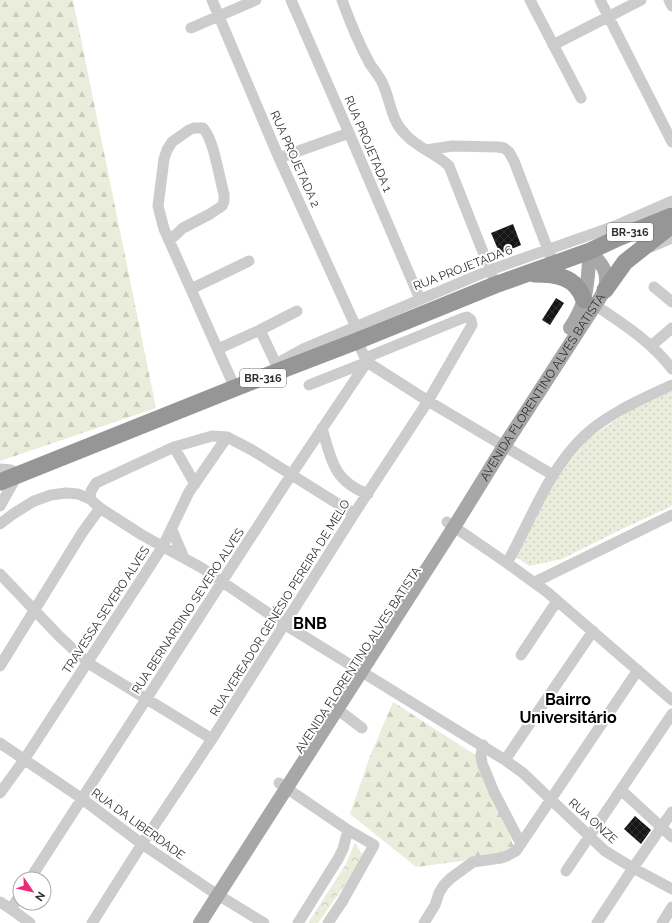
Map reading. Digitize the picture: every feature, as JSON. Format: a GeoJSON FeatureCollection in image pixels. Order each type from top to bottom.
{"type":"FeatureCollection","features":[{"type":"Feature","properties":{"kind":"highway","name":"BR-316"},"geometry":{"type":"LineString","coordinates":[[0,482],[235,388],[277,368],[493,278],[526,274],[551,257],[590,251],[672,216]]}},
{"type":"Feature","properties":{"kind":"highway"},"geometry":{"type":"LineString","coordinates":[[605,290],[625,262],[672,225]]}},
{"type":"Feature","properties":{"kind":"highway"},"geometry":{"type":"LineString","coordinates":[[526,274],[552,274],[566,279],[576,285],[590,303]]}},
{"type":"Feature","properties":{"kind":"main road","name":"AVENIDA FLORENTINO ALVES BATISTA"},"geometry":{"type":"LineString","coordinates":[[190,923],[214,893],[576,328],[590,303],[605,290],[607,279],[604,268],[600,261],[590,251]]}},
{"type":"Feature","properties":{"kind":"main road","name":"AVENIDA FLORENTINO ALVES BATISTA"},"geometry":{"type":"LineString","coordinates":[[590,251],[588,283],[590,303]]}},
{"type":"Feature","properties":{"kind":"main road","name":"AVENIDA FLORENTINO ALVES BATISTA"},"geometry":{"type":"LineString","coordinates":[[283,785],[337,709],[357,669]]}},
{"type":"Feature","properties":{"kind":"main road","name":"AVENIDA FLORENTINO ALVES BATISTA"},"geometry":{"type":"LineString","coordinates":[[200,923],[214,893]]}},
{"type":"Feature","properties":{"kind":"street","name":"RUA PROJETADA 2"},"geometry":{"type":"LineString","coordinates":[[212,0],[279,158],[357,334],[366,360]]}},
{"type":"Feature","properties":{"kind":"street"},"geometry":{"type":"LineString","coordinates":[[191,28],[256,0]]}},
{"type":"Feature","properties":{"kind":"street","name":"RUA PROJETADA 1"},"geometry":{"type":"LineString","coordinates":[[291,0],[420,299]]}},
{"type":"Feature","properties":{"kind":"street"},"geometry":{"type":"LineString","coordinates":[[342,0],[349,20],[362,48],[388,95],[393,118],[398,126],[406,135],[426,150],[444,160],[449,166],[493,278]]}},
{"type":"Feature","properties":{"kind":"street"},"geometry":{"type":"LineString","coordinates":[[530,0],[581,98]]}},
{"type":"Feature","properties":{"kind":"street"},"geometry":{"type":"LineString","coordinates":[[600,0],[672,142]]}},
{"type":"Feature","properties":{"kind":"street"},"geometry":{"type":"LineString","coordinates":[[553,45],[641,0]]}},
{"type":"Feature","properties":{"kind":"street"},"geometry":{"type":"LineString","coordinates":[[669,0],[672,6]]}},
{"type":"Feature","properties":{"kind":"street"},"geometry":{"type":"LineString","coordinates":[[170,240],[183,228],[210,214],[222,206],[224,202],[224,194],[211,143],[207,132],[203,128],[194,128],[172,142],[164,159],[158,206],[164,229],[235,388]]}},
{"type":"Feature","properties":{"kind":"street"},"geometry":{"type":"LineString","coordinates":[[279,158],[349,133]]}},
{"type":"Feature","properties":{"kind":"street"},"geometry":{"type":"LineString","coordinates":[[426,150],[452,146],[504,148],[509,152],[514,161],[551,257]]}},
{"type":"Feature","properties":{"kind":"street","name":"RUA PROJETADA 6"},"geometry":{"type":"LineString","coordinates":[[357,334],[420,299],[493,278],[551,257],[615,226],[672,201]]}},
{"type":"Feature","properties":{"kind":"street"},"geometry":{"type":"LineString","coordinates":[[636,253],[672,238]]}},
{"type":"Feature","properties":{"kind":"street"},"geometry":{"type":"LineString","coordinates":[[191,289],[249,261]]}},
{"type":"Feature","properties":{"kind":"street"},"geometry":{"type":"LineString","coordinates":[[654,287],[672,302]]}},
{"type":"Feature","properties":{"kind":"street"},"geometry":{"type":"LineString","coordinates":[[590,303],[621,322],[651,346],[672,369]]}},
{"type":"Feature","properties":{"kind":"street"},"geometry":{"type":"LineString","coordinates":[[218,349],[297,311]]}},
{"type":"Feature","properties":{"kind":"street","name":"RUA VEREADOR GENÉSIO PEREIRA DE MELO"},"geometry":{"type":"LineString","coordinates":[[92,923],[142,844],[212,739],[354,514],[363,492],[428,401],[472,325],[472,322],[467,318],[463,318],[366,360]]}},
{"type":"Feature","properties":{"kind":"street"},"geometry":{"type":"LineString","coordinates":[[651,346],[672,328]]}},
{"type":"Feature","properties":{"kind":"street"},"geometry":{"type":"LineString","coordinates":[[260,330],[277,368]]}},
{"type":"Feature","properties":{"kind":"street"},"geometry":{"type":"LineString","coordinates":[[309,385],[366,360],[428,401],[553,474]]}},
{"type":"Feature","properties":{"kind":"street","name":"RUA BERNARDINO SEVERO ALVES"},"geometry":{"type":"LineString","coordinates":[[35,871],[366,360]]}},
{"type":"Feature","properties":{"kind":"street"},"geometry":{"type":"LineString","coordinates":[[507,563],[553,474],[567,454],[585,435],[628,406],[672,385]]}},
{"type":"Feature","properties":{"kind":"street"},"geometry":{"type":"LineString","coordinates":[[322,428],[337,473],[347,483],[363,492]]}},
{"type":"Feature","properties":{"kind":"street"},"geometry":{"type":"LineString","coordinates":[[0,524],[34,501],[51,495],[66,493],[78,494],[90,499],[91,491],[96,483],[174,447],[212,436],[227,437],[252,450],[354,514]]}},
{"type":"Feature","properties":{"kind":"street","name":"TRAVESSA SEVERO ALVES"},"geometry":{"type":"LineString","coordinates":[[0,793],[24,760],[163,546],[189,492],[227,437]]}},
{"type":"Feature","properties":{"kind":"street"},"geometry":{"type":"LineString","coordinates":[[174,447],[195,484]]}},
{"type":"Feature","properties":{"kind":"street"},"geometry":{"type":"LineString","coordinates":[[0,469],[11,470],[18,474],[0,506]]}},
{"type":"Feature","properties":{"kind":"street","name":"RUA ONZE"},"geometry":{"type":"LineString","coordinates":[[90,499],[100,508],[142,535],[202,568],[284,624],[483,745],[523,773],[605,851],[672,889]]}},
{"type":"Feature","properties":{"kind":"street"},"geometry":{"type":"LineString","coordinates":[[0,666],[82,533],[100,508]]}},
{"type":"Feature","properties":{"kind":"street"},"geometry":{"type":"LineString","coordinates":[[535,582],[672,515]]}},
{"type":"Feature","properties":{"kind":"street"},"geometry":{"type":"LineString","coordinates":[[450,524],[535,582],[672,700]]}},
{"type":"Feature","properties":{"kind":"street"},"geometry":{"type":"LineString","coordinates":[[172,530],[184,558]]}},
{"type":"Feature","properties":{"kind":"street"},"geometry":{"type":"LineString","coordinates":[[0,574],[59,636],[88,663],[212,739]]}},
{"type":"Feature","properties":{"kind":"street"},"geometry":{"type":"LineString","coordinates":[[521,655],[557,601]]}},
{"type":"Feature","properties":{"kind":"street"},"geometry":{"type":"LineString","coordinates":[[505,760],[592,631]]}},
{"type":"Feature","properties":{"kind":"street"},"geometry":{"type":"LineString","coordinates":[[424,923],[435,905],[439,893],[451,878],[473,862],[501,858],[516,851],[638,670]]}},
{"type":"Feature","properties":{"kind":"street"},"geometry":{"type":"LineString","coordinates":[[337,709],[362,728]]}},
{"type":"Feature","properties":{"kind":"street"},"geometry":{"type":"LineString","coordinates":[[566,871],[672,714]]}},
{"type":"Feature","properties":{"kind":"street","name":"RUA DA LIBERDADE"},"geometry":{"type":"LineString","coordinates":[[0,742],[81,798],[142,844],[214,893],[264,923]]}},
{"type":"Feature","properties":{"kind":"street"},"geometry":{"type":"LineString","coordinates":[[483,745],[481,755],[482,763],[494,792],[521,844]]}},
{"type":"Feature","properties":{"kind":"street"},"geometry":{"type":"LineString","coordinates":[[283,785],[348,830],[374,845],[342,902],[328,923]]}},
{"type":"Feature","properties":{"kind":"street"},"geometry":{"type":"LineString","coordinates":[[621,790],[672,837]]}},
{"type":"Feature","properties":{"kind":"street"},"geometry":{"type":"LineString","coordinates":[[597,923],[672,812]]}},
{"type":"Feature","properties":{"kind":"street"},"geometry":{"type":"LineString","coordinates":[[298,923],[338,859],[343,849],[348,830]]}},
{"type":"Feature","properties":{"kind":"street"},"geometry":{"type":"LineString","coordinates":[[0,902],[30,923]]}},
{"type":"Feature","properties":{"kind":"street"},"geometry":{"type":"LineString","coordinates":[[662,923],[672,907]]}},
{"type":"Feature","properties":{"kind":"green space"},"geometry":{"type":"Polygon","coordinates":[[[0,0],[73,0],[156,408],[0,461],[0,0]]]}},
{"type":"Feature","properties":{"kind":"green space"},"geometry":{"type":"Polygon","coordinates":[[[672,391],[672,506],[562,559],[529,566],[515,556],[560,473],[589,438],[631,410],[672,391]]]}},
{"type":"Feature","properties":{"kind":"green space"},"geometry":{"type":"Polygon","coordinates":[[[393,702],[485,761],[516,854],[416,867],[350,814],[370,756],[393,702]]]}},
{"type":"Feature","properties":{"kind":"green space"},"geometry":{"type":"Polygon","coordinates":[[[355,842],[361,853],[363,853],[347,882],[318,923],[308,923],[346,864],[355,842]]]}},
{"type":"Feature","properties":{"kind":"building"},"geometry":{"type":"Polygon","coordinates":[[[513,224],[521,245],[500,254],[491,233],[513,224]]]}},
{"type":"Feature","properties":{"kind":"building"},"geometry":{"type":"Polygon","coordinates":[[[556,298],[564,303],[550,325],[542,320],[556,298]]]}},
{"type":"Feature","properties":{"kind":"building"},"geometry":{"type":"Polygon","coordinates":[[[635,816],[651,830],[641,844],[624,829],[635,816]]]}},
{"type":"Feature","properties":{"kind":"district","name":"BNB"},"geometry":{"type":"Point","coordinates":[310,623]}},
{"type":"Feature","properties":{"kind":"district","name":"Bairro Universitário"},"geometry":{"type":"Point","coordinates":[568,708]}}]}
